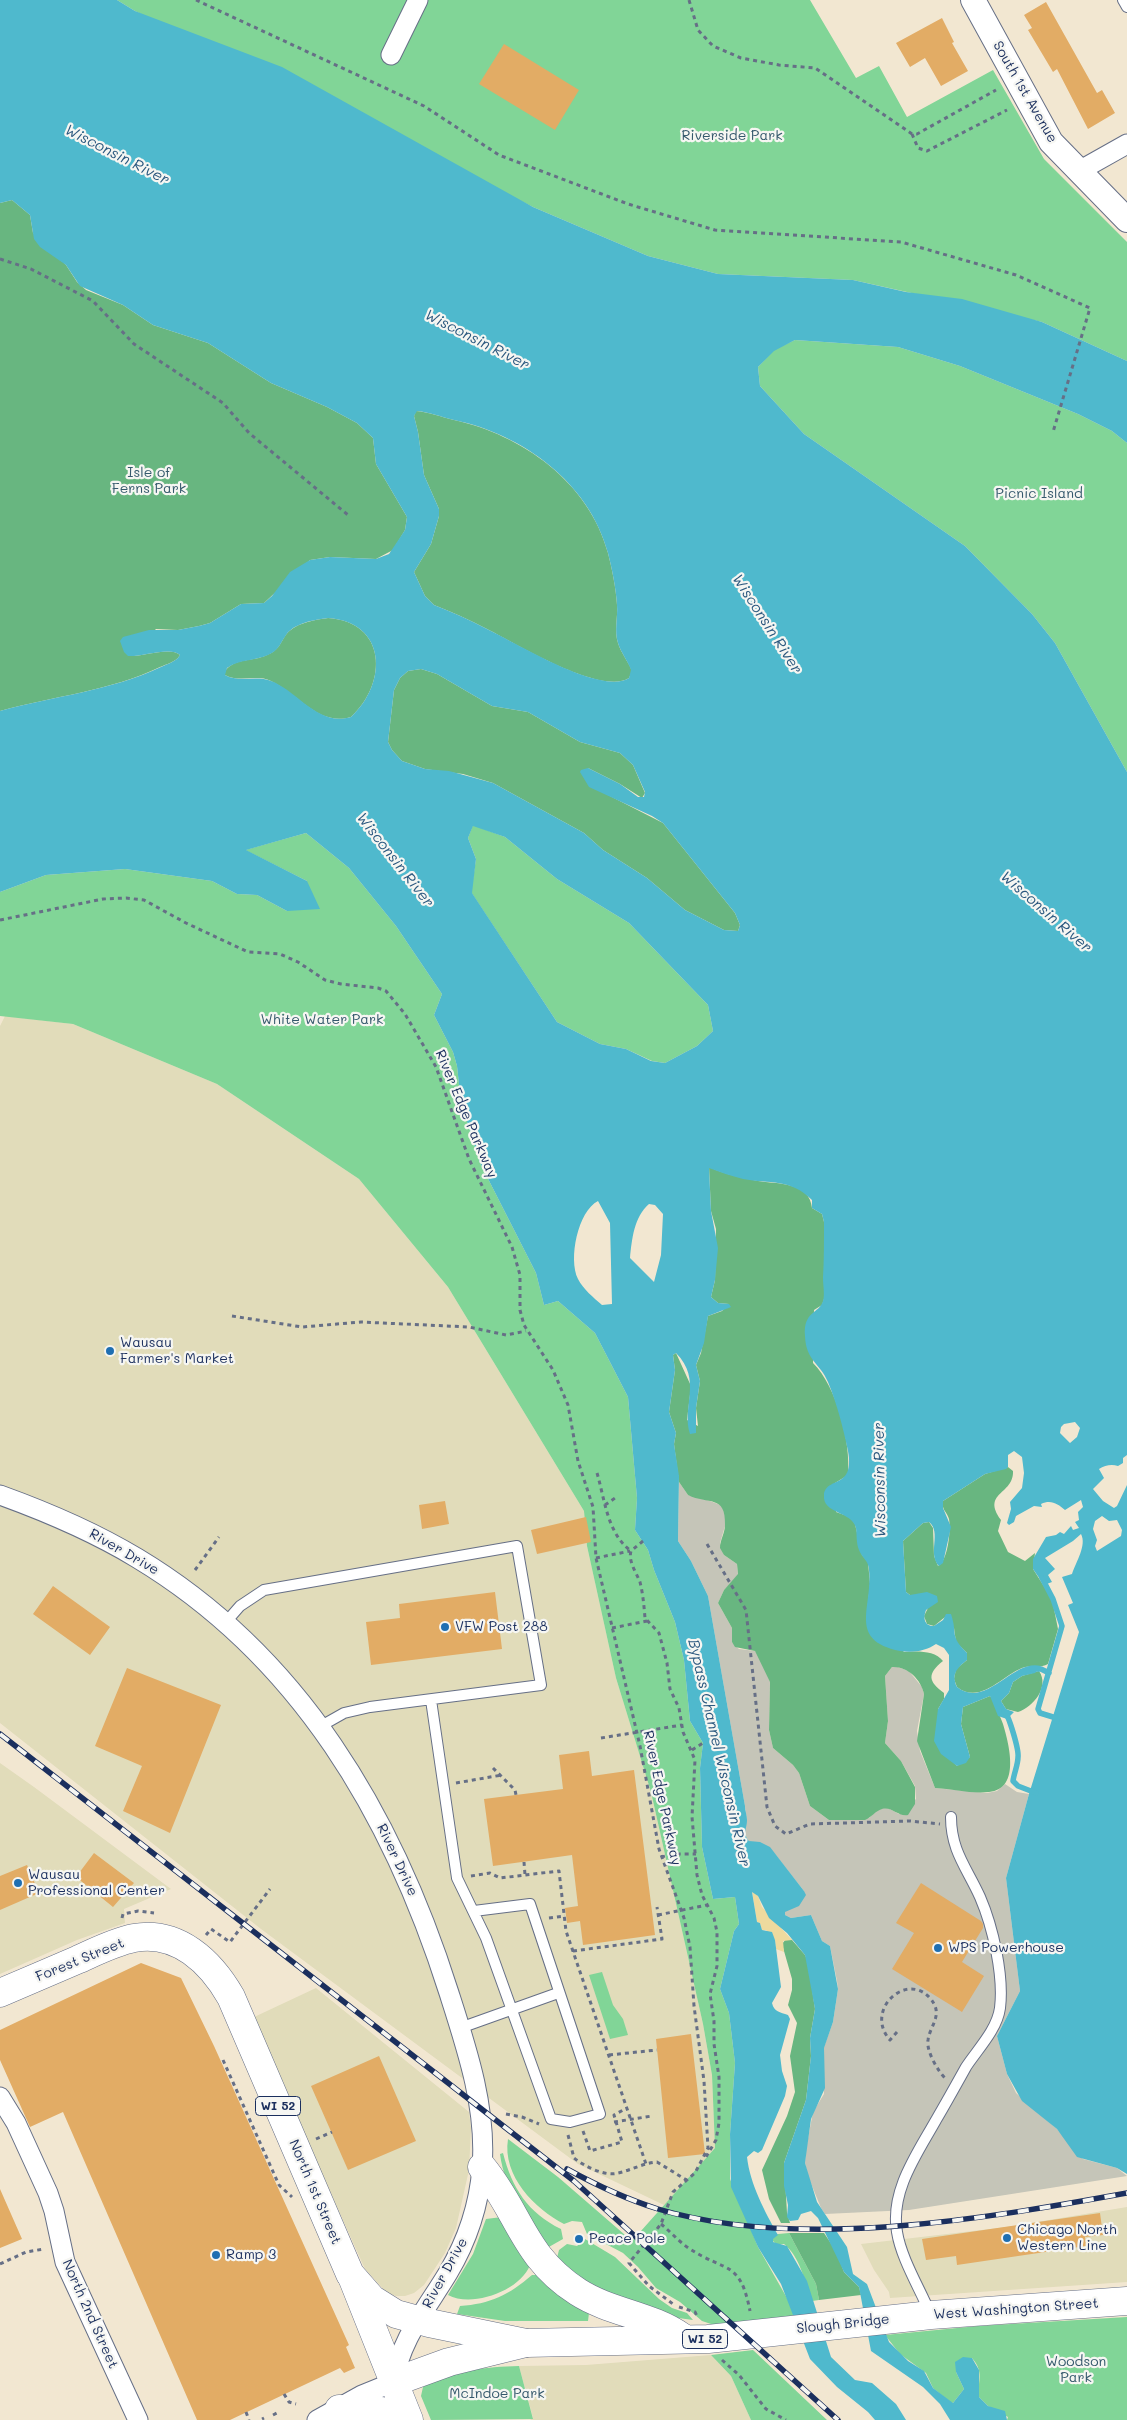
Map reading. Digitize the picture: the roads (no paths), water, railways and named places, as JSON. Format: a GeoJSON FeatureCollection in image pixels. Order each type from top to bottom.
{"type":"FeatureCollection","features":[{"type":"Feature","properties":{"kind":"main road","name":"Forest Street"},"geometry":{"type":"LineString","coordinates":[[0,1993],[90,1954],[134,1938],[161,1938],[180,1944],[199,1941]]}},
{"type":"Feature","properties":{"kind":"main road","name":"North 1st Street"},"geometry":{"type":"LineString","coordinates":[[199,1941],[213,1969],[231,1997],[350,2274],[409,2420]]}},
{"type":"Feature","properties":{"kind":"main road"},"geometry":{"type":"LineString","coordinates":[[482,2167],[497,2186],[532,2249],[560,2279],[592,2300],[660,2324],[686,2340]]}},
{"type":"Feature","properties":{"kind":"main road","name":"WI 52"},"geometry":{"type":"LineString","coordinates":[[350,2274],[377,2303],[396,2314],[526,2343],[686,2340]]}},
{"type":"Feature","properties":{"kind":"main road","name":"West Washington Street"},"geometry":{"type":"LineString","coordinates":[[918,2316],[1127,2301]]}},
{"type":"Feature","properties":{"kind":"main road"},"geometry":{"type":"LineString","coordinates":[[1092,2304],[1127,2320]]}},
{"type":"Feature","properties":{"kind":"main road","name":"Slough Bridge"},"geometry":{"type":"LineString","coordinates":[[686,2340],[918,2316]]}},
{"type":"Feature","properties":{"kind":"main road"},"geometry":{"type":"LineString","coordinates":[[394,2382],[449,2362],[526,2343]]}},
{"type":"Feature","properties":{"kind":"main road"},"geometry":{"type":"LineString","coordinates":[[328,2415],[384,2412],[404,2420]]}},
{"type":"Feature","properties":{"kind":"street"},"geometry":{"type":"LineString","coordinates":[[391,55],[418,0]]}},
{"type":"Feature","properties":{"kind":"street","name":"South 1st Avenue"},"geometry":{"type":"LineString","coordinates":[[973,0],[1051,142],[1127,220]]}},
{"type":"Feature","properties":{"kind":"street"},"geometry":{"type":"LineString","coordinates":[[1079,171],[1127,144]]}},
{"type":"Feature","properties":{"kind":"street","name":"River Drive"},"geometry":{"type":"LineString","coordinates":[[0,1495],[72,1524],[128,1552],[168,1577],[226,1622],[267,1662],[321,1726],[354,1776],[393,1850],[431,1939],[460,2028],[479,2108],[483,2137],[482,2167],[476,2209],[465,2240],[447,2274],[418,2320],[399,2357],[394,2382]]}},
{"type":"Feature","properties":{"kind":"street","name":"North 2nd Street"},"geometry":{"type":"LineString","coordinates":[[0,2097],[16,2123],[48,2193],[68,2270],[138,2420]]}},
{"type":"Feature","properties":{"kind":"street"},"geometry":{"type":"LineString","coordinates":[[328,2415],[367,2392],[394,2382]]}},
{"type":"Feature","properties":{"kind":"lane"},"geometry":{"type":"LineString","coordinates":[[1123,0],[1127,7]]}},
{"type":"Feature","properties":{"kind":"lane"},"geometry":{"type":"LineString","coordinates":[[226,1622],[240,1606],[264,1590],[516,1546],[541,1685],[354,1710],[321,1726]]}},
{"type":"Feature","properties":{"kind":"lane"},"geometry":{"type":"LineString","coordinates":[[431,1700],[457,1878],[474,1911],[551,2119],[570,2122],[600,2114],[558,1993],[530,1904],[474,1911]]}},
{"type":"Feature","properties":{"kind":"lane"},"geometry":{"type":"LineString","coordinates":[[918,2316],[897,2235],[897,2208],[908,2169],[955,2087],[997,2020],[1000,2002],[995,1949],[988,1917],[954,1847],[951,1821]]}},
{"type":"Feature","properties":{"kind":"lane"},"geometry":{"type":"LineString","coordinates":[[460,2028],[558,1993]]}},
{"type":"Feature","properties":{"kind":"water","name":"Bypass Channel Wisconsin River"},"geometry":{"type":"Polygon","coordinates":[[[0,0],[117,0],[135,11],[282,67],[533,207],[648,256],[718,274],[853,280],[906,292],[962,299],[1042,322],[1127,361],[1127,443],[1112,431],[1078,414],[960,366],[898,347],[795,340],[774,351],[758,367],[760,386],[804,434],[965,546],[1032,614],[1055,643],[1127,772],[1127,1455],[1123,1458],[1123,1463],[1118,1466],[1108,1465],[1099,1469],[1104,1478],[1093,1489],[1103,1501],[1114,1508],[1117,1506],[1127,1485],[1127,2174],[1117,2168],[1077,2157],[1057,2129],[1022,2101],[1007,2074],[997,2036],[1020,1991],[1006,1878],[1029,1794],[1079,1632],[1068,1605],[1073,1603],[1062,1577],[1072,1574],[1082,1548],[1081,1534],[1045,1558],[1055,1569],[1048,1575],[1052,1582],[1044,1585],[1033,1569],[1033,1559],[1046,1537],[1060,1532],[1064,1534],[1071,1526],[1073,1530],[1079,1528],[1075,1522],[1079,1520],[1078,1512],[1083,1507],[1081,1500],[1065,1510],[1051,1502],[1041,1504],[1042,1507],[1034,1506],[1016,1516],[1014,1522],[1009,1525],[1007,1523],[1011,1509],[1010,1502],[1022,1488],[1024,1473],[1022,1457],[1014,1451],[1008,1455],[1008,1467],[1006,1469],[985,1474],[943,1501],[943,1508],[951,1527],[943,1563],[939,1566],[936,1561],[934,1555],[934,1531],[933,1526],[929,1522],[923,1523],[903,1541],[906,1592],[910,1595],[927,1592],[937,1596],[938,1602],[926,1610],[926,1623],[934,1626],[943,1620],[946,1614],[951,1614],[956,1638],[967,1653],[967,1660],[955,1675],[957,1687],[968,1692],[978,1692],[989,1688],[1020,1669],[1041,1666],[1035,1673],[1022,1676],[1013,1682],[1009,1693],[1001,1701],[1006,1709],[1014,1712],[1007,1719],[998,1716],[990,1696],[963,1707],[961,1724],[970,1757],[966,1763],[957,1766],[941,1754],[934,1741],[938,1709],[949,1690],[949,1655],[944,1648],[936,1644],[924,1650],[905,1652],[884,1646],[873,1639],[868,1631],[866,1621],[869,1567],[858,1547],[856,1528],[849,1518],[832,1509],[825,1501],[826,1489],[844,1477],[847,1472],[849,1463],[848,1451],[831,1390],[825,1376],[808,1351],[805,1336],[806,1322],[824,1299],[824,1222],[822,1214],[812,1208],[812,1200],[796,1188],[779,1183],[743,1179],[709,1168],[711,1211],[718,1248],[715,1280],[711,1297],[718,1303],[729,1304],[731,1307],[708,1316],[704,1343],[696,1365],[700,1381],[696,1408],[696,1433],[690,1434],[688,1424],[690,1383],[688,1373],[684,1363],[676,1353],[673,1355],[675,1370],[669,1412],[676,1433],[674,1444],[679,1476],[678,1541],[691,1561],[708,1596],[747,1816],[746,1836],[749,1841],[760,1842],[770,1847],[806,1895],[799,1906],[785,1912],[785,1915],[791,1918],[811,1915],[822,1941],[830,1946],[838,1989],[833,2022],[824,2048],[825,2088],[811,2119],[805,2163],[817,2202],[847,2247],[853,2274],[867,2284],[889,2342],[908,2361],[924,2371],[933,2388],[953,2403],[964,2389],[956,2372],[955,2362],[963,2357],[972,2358],[979,2370],[979,2397],[988,2406],[1005,2411],[1007,2420],[950,2420],[940,2404],[923,2387],[871,2351],[859,2287],[844,2272],[818,2218],[811,2211],[801,2214],[798,2220],[790,2221],[787,2217],[788,2205],[784,2186],[784,2163],[806,2100],[811,2056],[810,2038],[815,2009],[805,1955],[787,1933],[769,1918],[758,1896],[752,1892],[757,1922],[760,1923],[762,1930],[772,1932],[775,1940],[781,1987],[772,2003],[776,2010],[788,2015],[790,2019],[780,2055],[782,2071],[787,2086],[785,2096],[762,2150],[758,2153],[754,2151],[747,2157],[751,2177],[763,2207],[778,2235],[773,2239],[773,2242],[787,2246],[807,2281],[831,2357],[855,2380],[872,2383],[896,2404],[906,2420],[875,2420],[837,2387],[810,2359],[781,2284],[758,2247],[731,2187],[730,2134],[735,2063],[729,2013],[720,1989],[734,1931],[739,1924],[735,1897],[713,1899],[702,1847],[700,1768],[703,1743],[690,1721],[684,1660],[675,1622],[648,1550],[635,1530],[637,1498],[628,1397],[595,1333],[558,1301],[544,1305],[536,1273],[480,1163],[461,1102],[457,1066],[453,1052],[434,1015],[442,994],[396,926],[349,868],[306,833],[246,850],[307,881],[320,909],[287,911],[257,895],[237,894],[212,881],[125,869],[46,875],[0,892],[0,711],[102,688],[142,675],[171,662],[180,655],[176,652],[163,652],[128,656],[124,652],[120,641],[123,637],[149,630],[178,630],[199,626],[210,623],[241,604],[264,603],[272,596],[290,572],[310,560],[330,557],[376,559],[389,554],[405,530],[407,517],[376,464],[373,438],[357,423],[327,407],[271,383],[208,343],[153,325],[123,305],[80,286],[66,265],[40,247],[34,239],[30,215],[12,200],[0,203],[0,0]],[[417,411],[414,416],[424,475],[439,509],[439,516],[431,544],[414,572],[425,596],[434,605],[468,619],[537,655],[579,674],[599,680],[616,682],[629,678],[631,670],[619,647],[617,638],[614,579],[608,553],[599,527],[569,483],[528,450],[504,437],[479,427],[431,413],[417,411]],[[328,618],[294,628],[286,635],[277,649],[271,653],[232,665],[227,668],[225,675],[236,678],[266,679],[281,686],[318,713],[339,719],[351,717],[363,703],[371,688],[376,672],[376,656],[371,642],[362,630],[347,622],[328,618]],[[421,669],[408,671],[400,678],[394,690],[388,742],[392,750],[402,761],[425,769],[449,771],[493,783],[584,833],[603,850],[647,878],[685,910],[724,930],[738,931],[740,925],[735,913],[663,823],[589,787],[580,772],[588,768],[620,784],[638,797],[644,797],[645,792],[633,765],[620,753],[580,742],[528,712],[492,706],[437,674],[421,669]],[[473,826],[468,838],[476,859],[472,893],[557,1022],[600,1044],[626,1049],[651,1061],[665,1063],[697,1046],[713,1031],[708,1005],[629,923],[557,879],[505,837],[473,826]],[[598,1201],[591,1206],[585,1215],[577,1236],[574,1260],[575,1270],[580,1283],[592,1296],[602,1305],[612,1304],[610,1223],[598,1201]],[[649,1204],[640,1215],[635,1229],[630,1258],[654,1282],[661,1255],[663,1214],[655,1205],[649,1204]],[[1075,1422],[1064,1424],[1061,1427],[1060,1433],[1070,1443],[1077,1437],[1080,1428],[1075,1422]],[[1102,1516],[1095,1521],[1093,1529],[1097,1540],[1095,1546],[1097,1551],[1121,1536],[1122,1530],[1117,1520],[1109,1521],[1102,1516]]]}},
{"type":"Feature","properties":{"kind":"waterway","name":"Wisconsin River"},"geometry":{"type":"LineString","coordinates":[[1042,1578],[1053,1599],[1062,1626],[1038,1709],[1040,1713],[1053,1717],[1057,1721]]}},
{"type":"Feature","properties":{"kind":"waterway"},"geometry":{"type":"LineString","coordinates":[[1032,1669],[1041,1669],[1049,1673]]}},
{"type":"Feature","properties":{"kind":"waterway","name":"Wisconsin River"},"geometry":{"type":"LineString","coordinates":[[1004,1711],[1011,1725],[1018,1753],[1013,1781],[1018,1786],[1036,1793]]}},
{"type":"Feature","properties":{"kind":"railway"},"geometry":{"type":"LineString","coordinates":[[0,1734],[574,2181],[838,2420]]}},
{"type":"Feature","properties":{"kind":"railway"},"geometry":{"type":"LineString","coordinates":[[567,2169],[611,2191],[658,2209],[713,2221],[771,2228],[831,2229],[953,2221],[1127,2193]]}},
{"type":"Feature","properties":{"kind":"place","name":"Wausau Farmer's Market"},"geometry":{"type":"Point","coordinates":[110,1351]}},
{"type":"Feature","properties":{"kind":"place","name":"VFW Post 288"},"geometry":{"type":"Point","coordinates":[445,1627]}},
{"type":"Feature","properties":{"kind":"place","name":"Wausau Professional Center"},"geometry":{"type":"Point","coordinates":[18,1883]}},
{"type":"Feature","properties":{"kind":"place","name":"WPS Powerhouse"},"geometry":{"type":"Point","coordinates":[938,1948]}},
{"type":"Feature","properties":{"kind":"place","name":"Chicago North Western Line"},"geometry":{"type":"Point","coordinates":[1007,2238]}},
{"type":"Feature","properties":{"kind":"place","name":"Peace Pole"},"geometry":{"type":"Point","coordinates":[579,2239]}},
{"type":"Feature","properties":{"kind":"place","name":"Ramp 3"},"geometry":{"type":"Point","coordinates":[216,2255]}},
{"type":"Feature","properties":{"kind":"park label","name":"Riverside Park"},"geometry":{"type":"Point","coordinates":[732,136]}},
{"type":"Feature","properties":{"kind":"park label","name":"Isle of Ferns Park"},"geometry":{"type":"Point","coordinates":[149,482]}},
{"type":"Feature","properties":{"kind":"park label","name":"Picnic Island"},"geometry":{"type":"Point","coordinates":[1039,494]}},
{"type":"Feature","properties":{"kind":"park label","name":"White Water Park"},"geometry":{"type":"Point","coordinates":[322,1020]}},
{"type":"Feature","properties":{"kind":"park label","name":"Woodson Park"},"geometry":{"type":"Point","coordinates":[1076,2370]}},
{"type":"Feature","properties":{"kind":"park label","name":"McIndoe Park"},"geometry":{"type":"Point","coordinates":[497,2394]}}]}
